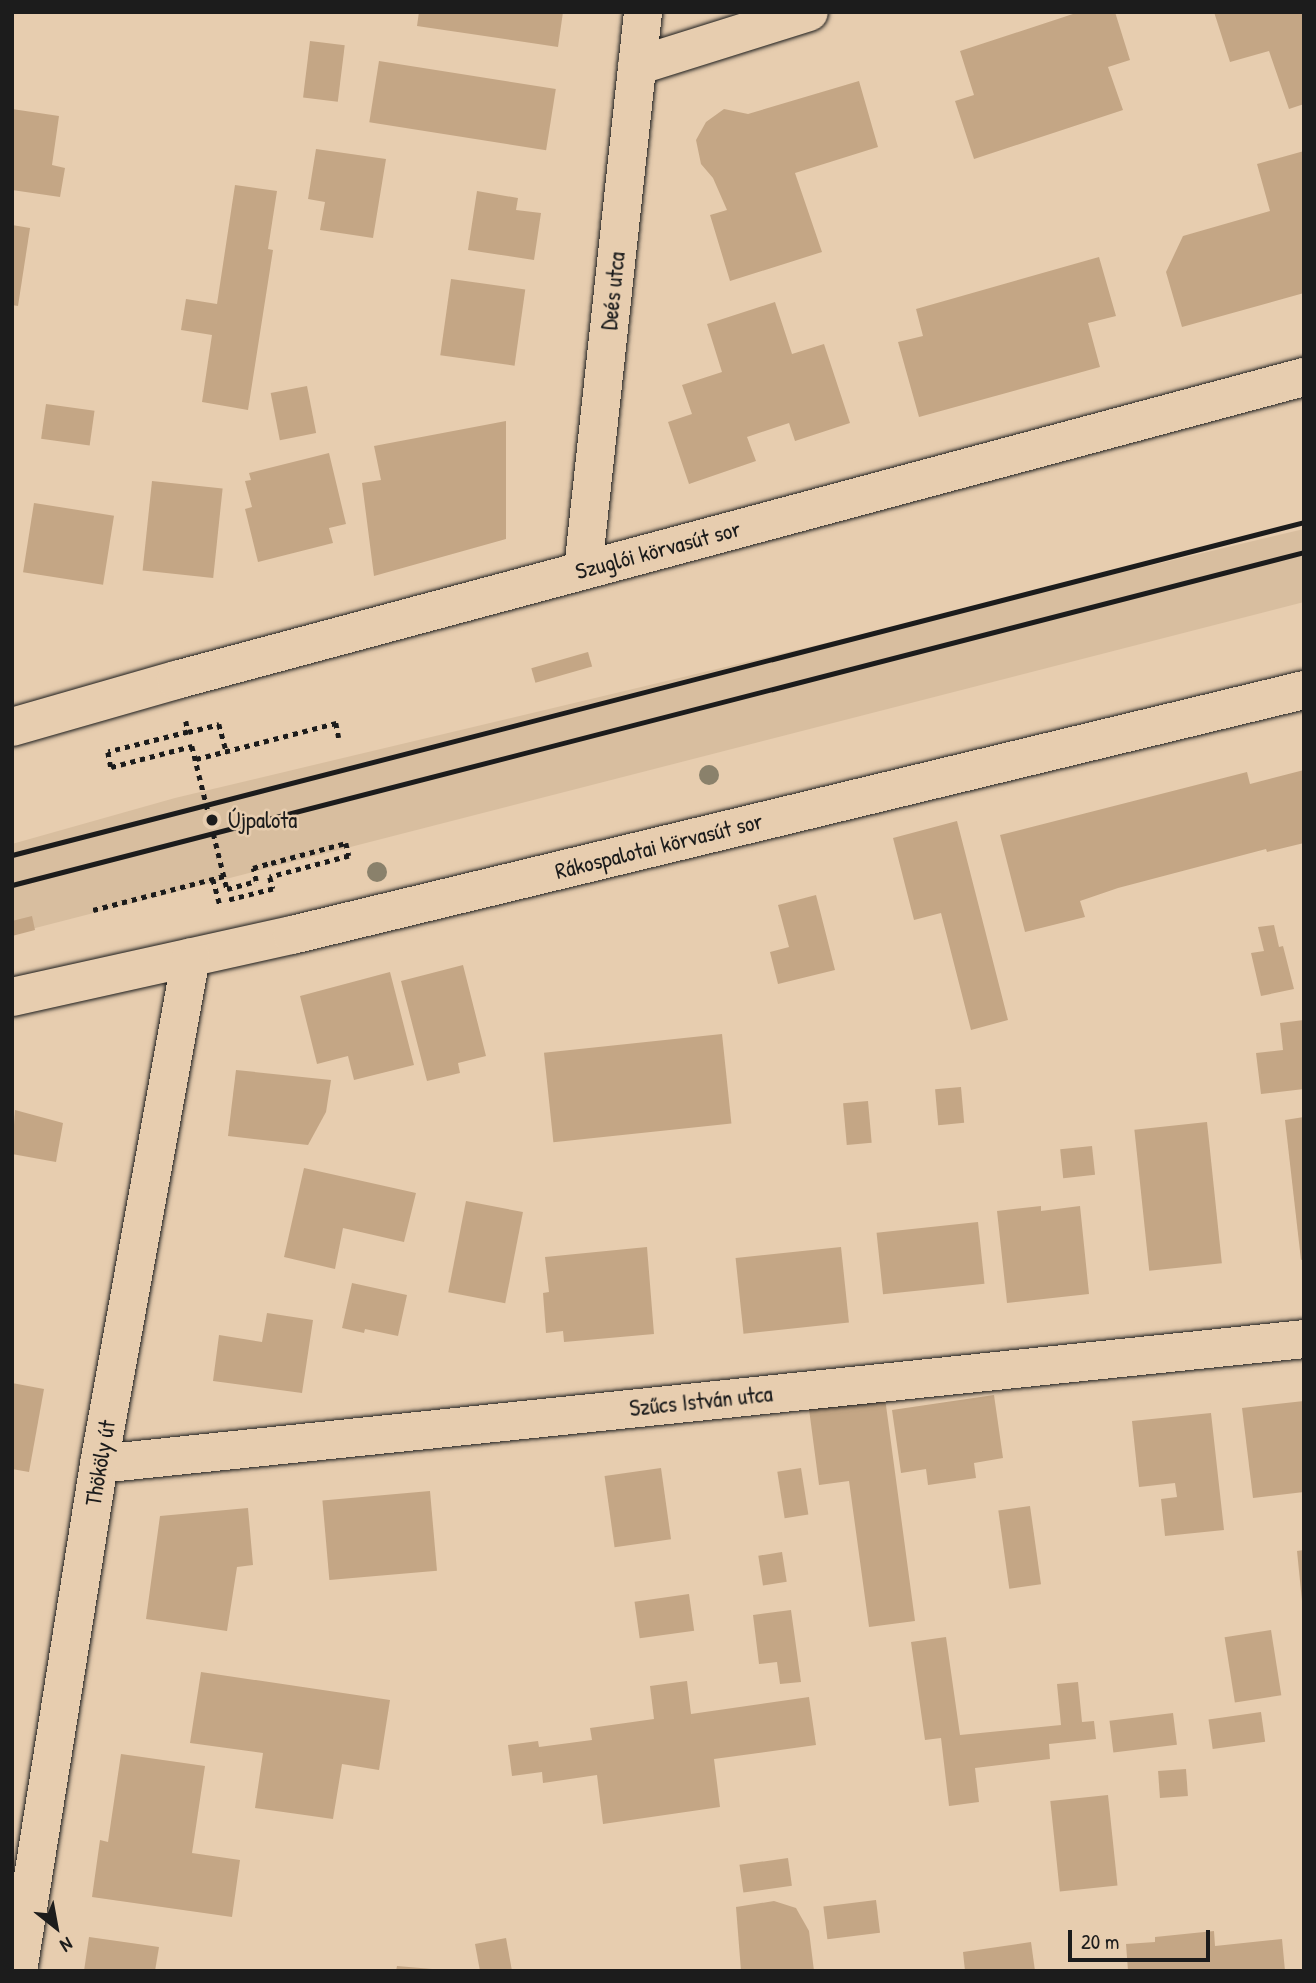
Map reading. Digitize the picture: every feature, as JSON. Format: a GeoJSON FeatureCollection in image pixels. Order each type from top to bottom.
{"type":"FeatureCollection","features":[{"type":"Feature","properties":{"kind":"street","name":"Deés utca"},"geometry":{"type":"LineString","coordinates":[[583,570],[643,12]]}},
{"type":"Feature","properties":{"kind":"street"},"geometry":{"type":"LineString","coordinates":[[637,66],[809,12]]}},
{"type":"Feature","properties":{"kind":"street","name":"Szuglói körvasút sor"},"geometry":{"type":"LineString","coordinates":[[12,727],[583,570],[1304,377]]}},
{"type":"Feature","properties":{"kind":"street","name":"Rákospalotai körvasút sor"},"geometry":{"type":"LineString","coordinates":[[12,996],[191,957],[1304,690]]}},
{"type":"Feature","properties":{"kind":"street","name":"Thököly út"},"geometry":{"type":"LineString","coordinates":[[18,1971],[99,1464],[191,957]]}},
{"type":"Feature","properties":{"kind":"street","name":"Szűcs István utca"},"geometry":{"type":"LineString","coordinates":[[99,1464],[1304,1339]]}},
{"type":"Feature","properties":{"kind":"path"},"geometry":{"type":"LineString","coordinates":[[195,759],[336,723],[339,738]]}},
{"type":"Feature","properties":{"kind":"path"},"geometry":{"type":"LineString","coordinates":[[196,730],[219,724],[226,751]]}},
{"type":"Feature","properties":{"kind":"path"},"geometry":{"type":"LineString","coordinates":[[188,732],[108,752],[111,767],[192,746],[227,889],[256,881],[253,868],[346,843],[349,856],[270,877],[273,889],[218,900],[213,879]]}},
{"type":"Feature","properties":{"kind":"path"},"geometry":{"type":"LineString","coordinates":[[93,910],[224,876]]}},
{"type":"Feature","properties":{"kind":"shaded area"},"geometry":{"type":"Polygon","coordinates":[[[1304,529],[1304,602],[12,934],[12,844],[175,798],[1304,529]]]}},
{"type":"Feature","properties":{"kind":"building"},"geometry":{"type":"Polygon","coordinates":[[[419,12],[563,12],[558,47],[417,26],[419,12]]]}},
{"type":"Feature","properties":{"kind":"building"},"geometry":{"type":"Polygon","coordinates":[[[1079,12],[1115,12],[1130,60],[1108,67],[1123,110],[974,159],[955,101],[974,95],[960,51],[1079,12]]]}},
{"type":"Feature","properties":{"kind":"building"},"geometry":{"type":"Polygon","coordinates":[[[1214,12],[1304,12],[1304,104],[1289,109],[1269,51],[1230,62],[1214,12]]]}},
{"type":"Feature","properties":{"kind":"building"},"geometry":{"type":"Polygon","coordinates":[[[310,41],[345,45],[338,102],[303,98],[310,41]]]}},
{"type":"Feature","properties":{"kind":"building"},"geometry":{"type":"Polygon","coordinates":[[[379,61],[556,89],[546,150],[369,122],[379,61]]]}},
{"type":"Feature","properties":{"kind":"building"},"geometry":{"type":"Polygon","coordinates":[[[859,81],[878,147],[795,173],[822,252],[730,281],[710,215],[727,210],[713,178],[701,164],[696,140],[706,122],[724,109],[748,114],[859,81]]]}},
{"type":"Feature","properties":{"kind":"building"},"geometry":{"type":"Polygon","coordinates":[[[12,109],[59,116],[52,165],[65,168],[60,197],[12,190],[12,109]]]}},
{"type":"Feature","properties":{"kind":"building"},"geometry":{"type":"Polygon","coordinates":[[[316,149],[386,159],[373,238],[320,230],[325,202],[308,199],[316,149]]]}},
{"type":"Feature","properties":{"kind":"building"},"geometry":{"type":"Polygon","coordinates":[[[1304,151],[1304,293],[1182,327],[1166,272],[1183,236],[1270,211],[1257,164],[1304,151]]]}},
{"type":"Feature","properties":{"kind":"building"},"geometry":{"type":"Polygon","coordinates":[[[235,185],[277,191],[268,249],[273,250],[248,410],[202,402],[212,335],[181,330],[186,299],[217,304],[235,185]]]}},
{"type":"Feature","properties":{"kind":"building"},"geometry":{"type":"Polygon","coordinates":[[[477,191],[518,198],[516,210],[541,213],[534,260],[468,250],[477,191]]]}},
{"type":"Feature","properties":{"kind":"building"},"geometry":{"type":"Polygon","coordinates":[[[12,225],[30,228],[18,306],[12,305],[12,225]]]}},
{"type":"Feature","properties":{"kind":"building"},"geometry":{"type":"Polygon","coordinates":[[[1099,257],[1116,316],[1088,323],[1100,367],[919,417],[898,342],[923,336],[916,309],[1099,257]]]}},
{"type":"Feature","properties":{"kind":"building"},"geometry":{"type":"Polygon","coordinates":[[[451,279],[525,289],[515,366],[440,355],[451,279]]]}},
{"type":"Feature","properties":{"kind":"building"},"geometry":{"type":"Polygon","coordinates":[[[775,302],[792,354],[824,344],[850,423],[795,441],[789,423],[747,437],[756,461],[689,484],[668,422],[692,414],[682,385],[722,372],[707,324],[775,302]]]}},
{"type":"Feature","properties":{"kind":"building"},"geometry":{"type":"Polygon","coordinates":[[[307,386],[316,433],[280,440],[271,393],[307,386]]]}},
{"type":"Feature","properties":{"kind":"building"},"geometry":{"type":"Polygon","coordinates":[[[46,404],[95,411],[90,445],[41,439],[46,404]]]}},
{"type":"Feature","properties":{"kind":"building"},"geometry":{"type":"Polygon","coordinates":[[[506,421],[506,539],[374,576],[362,483],[381,480],[374,446],[506,421]]]}},
{"type":"Feature","properties":{"kind":"building"},"geometry":{"type":"Polygon","coordinates":[[[329,453],[346,524],[329,528],[333,543],[258,562],[245,509],[252,507],[245,481],[251,480],[249,473],[329,453]]]}},
{"type":"Feature","properties":{"kind":"building"},"geometry":{"type":"Polygon","coordinates":[[[152,481],[223,488],[213,578],[143,571],[152,481]]]}},
{"type":"Feature","properties":{"kind":"building"},"geometry":{"type":"Polygon","coordinates":[[[34,503],[114,516],[103,585],[23,572],[34,503]]]}},
{"type":"Feature","properties":{"kind":"building"},"geometry":{"type":"Polygon","coordinates":[[[588,652],[592,666],[535,683],[531,668],[588,652]]]}},
{"type":"Feature","properties":{"kind":"building"},"geometry":{"type":"Polygon","coordinates":[[[1304,770],[1304,843],[1267,852],[1266,849],[1118,888],[1080,901],[1085,917],[1025,932],[1000,835],[1247,772],[1250,784],[1304,770]]]}},
{"type":"Feature","properties":{"kind":"building"},"geometry":{"type":"Polygon","coordinates":[[[957,821],[1008,1020],[971,1030],[941,913],[914,920],[893,838],[957,821]]]}},
{"type":"Feature","properties":{"kind":"building"},"geometry":{"type":"Polygon","coordinates":[[[816,895],[835,970],[778,984],[770,952],[789,947],[778,905],[816,895]]]}},
{"type":"Feature","properties":{"kind":"building"},"geometry":{"type":"Polygon","coordinates":[[[32,916],[35,930],[12,936],[12,921],[32,916]]]}},
{"type":"Feature","properties":{"kind":"building"},"geometry":{"type":"Polygon","coordinates":[[[1274,925],[1279,947],[1283,946],[1294,989],[1261,996],[1251,953],[1264,951],[1258,927],[1274,925]]]}},
{"type":"Feature","properties":{"kind":"building"},"geometry":{"type":"Polygon","coordinates":[[[463,965],[486,1056],[458,1063],[460,1073],[427,1081],[401,981],[463,965]]]}},
{"type":"Feature","properties":{"kind":"building"},"geometry":{"type":"Polygon","coordinates":[[[390,972],[414,1065],[354,1080],[348,1056],[317,1064],[300,996],[390,972]]]}},
{"type":"Feature","properties":{"kind":"building"},"geometry":{"type":"Polygon","coordinates":[[[1304,1020],[1304,1089],[1261,1094],[1256,1053],[1283,1050],[1280,1023],[1304,1020]]]}},
{"type":"Feature","properties":{"kind":"building"},"geometry":{"type":"Polygon","coordinates":[[[722,1034],[731,1124],[553,1142],[544,1053],[722,1034]]]}},
{"type":"Feature","properties":{"kind":"building"},"geometry":{"type":"Polygon","coordinates":[[[236,1070],[331,1080],[326,1112],[308,1145],[228,1136],[236,1070]]]}},
{"type":"Feature","properties":{"kind":"building"},"geometry":{"type":"Polygon","coordinates":[[[961,1087],[964,1123],[938,1125],[935,1089],[961,1087]]]}},
{"type":"Feature","properties":{"kind":"building"},"geometry":{"type":"Polygon","coordinates":[[[868,1101],[872,1143],[847,1145],[843,1103],[868,1101]]]}},
{"type":"Feature","properties":{"kind":"building"},"geometry":{"type":"Polygon","coordinates":[[[15,1110],[63,1123],[56,1162],[12,1154],[15,1110]]]}},
{"type":"Feature","properties":{"kind":"building"},"geometry":{"type":"Polygon","coordinates":[[[1304,1117],[1304,1259],[1301,1260],[1285,1120],[1304,1117]]]}},
{"type":"Feature","properties":{"kind":"building"},"geometry":{"type":"Polygon","coordinates":[[[1207,1122],[1222,1263],[1149,1271],[1134,1130],[1207,1122]]]}},
{"type":"Feature","properties":{"kind":"building"},"geometry":{"type":"Polygon","coordinates":[[[1092,1146],[1095,1175],[1063,1178],[1060,1149],[1092,1146]]]}},
{"type":"Feature","properties":{"kind":"building"},"geometry":{"type":"Polygon","coordinates":[[[304,1168],[416,1193],[404,1242],[343,1228],[335,1269],[284,1257],[304,1168]]]}},
{"type":"Feature","properties":{"kind":"building"},"geometry":{"type":"Polygon","coordinates":[[[466,1201],[523,1212],[505,1303],[448,1292],[466,1201]]]}},
{"type":"Feature","properties":{"kind":"building"},"geometry":{"type":"Polygon","coordinates":[[[1041,1206],[1041,1211],[1080,1206],[1089,1294],[1007,1303],[997,1211],[1041,1206]]]}},
{"type":"Feature","properties":{"kind":"building"},"geometry":{"type":"Polygon","coordinates":[[[978,1222],[984,1284],[883,1294],[877,1233],[978,1222]]]}},
{"type":"Feature","properties":{"kind":"building"},"geometry":{"type":"Polygon","coordinates":[[[647,1247],[654,1334],[564,1342],[563,1331],[546,1333],[543,1293],[549,1292],[545,1257],[647,1247]]]}},
{"type":"Feature","properties":{"kind":"building"},"geometry":{"type":"Polygon","coordinates":[[[841,1247],[849,1323],[744,1334],[736,1258],[841,1247]]]}},
{"type":"Feature","properties":{"kind":"building"},"geometry":{"type":"Polygon","coordinates":[[[352,1283],[407,1295],[398,1336],[365,1329],[364,1333],[342,1328],[352,1283]]]}},
{"type":"Feature","properties":{"kind":"building"},"geometry":{"type":"Polygon","coordinates":[[[267,1313],[313,1320],[302,1393],[213,1381],[219,1335],[262,1342],[267,1313]]]}},
{"type":"Feature","properties":{"kind":"building"},"geometry":{"type":"Polygon","coordinates":[[[12,1383],[44,1389],[29,1472],[12,1469],[12,1383]]]}},
{"type":"Feature","properties":{"kind":"building"},"geometry":{"type":"Polygon","coordinates":[[[994,1395],[1003,1458],[974,1463],[976,1478],[928,1485],[926,1469],[901,1473],[892,1410],[994,1395]]]}},
{"type":"Feature","properties":{"kind":"building"},"geometry":{"type":"Polygon","coordinates":[[[885,1398],[915,1621],[869,1627],[849,1481],[819,1485],[809,1409],[885,1398]]]}},
{"type":"Feature","properties":{"kind":"building"},"geometry":{"type":"Polygon","coordinates":[[[1304,1401],[1304,1492],[1253,1498],[1242,1408],[1304,1401]]]}},
{"type":"Feature","properties":{"kind":"building"},"geometry":{"type":"Polygon","coordinates":[[[1211,1413],[1224,1530],[1165,1536],[1161,1499],[1177,1497],[1175,1483],[1139,1487],[1132,1421],[1211,1413]]]}},
{"type":"Feature","properties":{"kind":"building"},"geometry":{"type":"Polygon","coordinates":[[[661,1468],[671,1539],[615,1547],[605,1476],[661,1468]]]}},
{"type":"Feature","properties":{"kind":"building"},"geometry":{"type":"Polygon","coordinates":[[[801,1468],[808,1514],[785,1518],[777,1472],[801,1468]]]}},
{"type":"Feature","properties":{"kind":"building"},"geometry":{"type":"Polygon","coordinates":[[[430,1491],[437,1571],[329,1580],[322,1500],[430,1491]]]}},
{"type":"Feature","properties":{"kind":"building"},"geometry":{"type":"Polygon","coordinates":[[[1030,1506],[1041,1584],[1009,1589],[998,1510],[1030,1506]]]}},
{"type":"Feature","properties":{"kind":"building"},"geometry":{"type":"Polygon","coordinates":[[[248,1508],[253,1565],[237,1567],[227,1631],[146,1619],[160,1516],[248,1508]]]}},
{"type":"Feature","properties":{"kind":"building"},"geometry":{"type":"Polygon","coordinates":[[[1304,1550],[1304,1601],[1302,1601],[1297,1551],[1304,1550]]]}},
{"type":"Feature","properties":{"kind":"building"},"geometry":{"type":"Polygon","coordinates":[[[782,1552],[787,1582],[763,1585],[758,1556],[782,1552]]]}},
{"type":"Feature","properties":{"kind":"building"},"geometry":{"type":"Polygon","coordinates":[[[689,1594],[694,1631],[640,1638],[635,1602],[689,1594]]]}},
{"type":"Feature","properties":{"kind":"building"},"geometry":{"type":"Polygon","coordinates":[[[791,1610],[801,1682],[780,1684],[777,1662],[759,1664],[753,1615],[791,1610]]]}},
{"type":"Feature","properties":{"kind":"building"},"geometry":{"type":"Polygon","coordinates":[[[1271,1630],[1281,1695],[1235,1703],[1225,1637],[1271,1630]]]}},
{"type":"Feature","properties":{"kind":"building"},"geometry":{"type":"Polygon","coordinates":[[[946,1637],[960,1735],[1061,1725],[1057,1684],[1078,1682],[1082,1722],[1094,1721],[1096,1739],[1049,1744],[1050,1759],[975,1768],[979,1802],[949,1806],[941,1738],[925,1740],[911,1642],[946,1637]]]}},
{"type":"Feature","properties":{"kind":"building"},"geometry":{"type":"Polygon","coordinates":[[[201,1672],[390,1700],[379,1770],[342,1764],[333,1819],[255,1808],[263,1753],[190,1743],[201,1672]]]}},
{"type":"Feature","properties":{"kind":"building"},"geometry":{"type":"Polygon","coordinates":[[[687,1681],[691,1714],[809,1697],[816,1745],[714,1759],[720,1807],[603,1824],[597,1775],[543,1783],[542,1772],[512,1776],[508,1745],[538,1741],[539,1747],[592,1740],[590,1728],[654,1719],[650,1686],[687,1681]]]}},
{"type":"Feature","properties":{"kind":"building"},"geometry":{"type":"Polygon","coordinates":[[[1261,1712],[1265,1742],[1213,1749],[1209,1719],[1261,1712]]]}},
{"type":"Feature","properties":{"kind":"building"},"geometry":{"type":"Polygon","coordinates":[[[1173,1713],[1177,1745],[1113,1753],[1109,1721],[1173,1713]]]}},
{"type":"Feature","properties":{"kind":"building"},"geometry":{"type":"Polygon","coordinates":[[[121,1754],[205,1766],[192,1853],[240,1860],[232,1917],[92,1897],[100,1840],[108,1842],[121,1754]]]}},
{"type":"Feature","properties":{"kind":"building"},"geometry":{"type":"Polygon","coordinates":[[[1186,1769],[1188,1796],[1160,1798],[1158,1771],[1186,1769]]]}},
{"type":"Feature","properties":{"kind":"building"},"geometry":{"type":"Polygon","coordinates":[[[1108,1795],[1118,1886],[1060,1892],[1050,1801],[1108,1795]]]}},
{"type":"Feature","properties":{"kind":"building"},"geometry":{"type":"Polygon","coordinates":[[[788,1858],[792,1886],[743,1893],[739,1865],[788,1858]]]}},
{"type":"Feature","properties":{"kind":"building"},"geometry":{"type":"Polygon","coordinates":[[[876,1900],[880,1933],[827,1939],[823,1906],[876,1900]]]}},
{"type":"Feature","properties":{"kind":"building"},"geometry":{"type":"Polygon","coordinates":[[[774,1901],[796,1908],[809,1931],[814,1971],[741,1971],[736,1907],[774,1901]]]}},
{"type":"Feature","properties":{"kind":"building"},"geometry":{"type":"Polygon","coordinates":[[[1214,1931],[1215,1946],[1282,1939],[1285,1971],[1128,1971],[1126,1944],[1155,1942],[1155,1937],[1214,1931]]]}},
{"type":"Feature","properties":{"kind":"building"},"geometry":{"type":"Polygon","coordinates":[[[89,1937],[159,1947],[155,1971],[84,1971],[89,1937]]]}},
{"type":"Feature","properties":{"kind":"building"},"geometry":{"type":"Polygon","coordinates":[[[506,1938],[512,1971],[480,1971],[475,1944],[506,1938]]]}},
{"type":"Feature","properties":{"kind":"building"},"geometry":{"type":"Polygon","coordinates":[[[1031,1942],[1035,1971],[965,1971],[963,1952],[1031,1942]]]}},
{"type":"Feature","properties":{"kind":"building"},"geometry":{"type":"Polygon","coordinates":[[[397,1966],[432,1969],[432,1971],[396,1971],[397,1966]]]}},
{"type":"Feature","properties":{"kind":"railway"},"geometry":{"type":"LineString","coordinates":[[12,855],[1304,522]]}},
{"type":"Feature","properties":{"kind":"railway"},"geometry":{"type":"LineString","coordinates":[[12,885],[1304,552]]}},
{"type":"Feature","properties":{"kind":"place","name":"Újpalota"},"geometry":{"type":"Point","coordinates":[212,820]}}]}
